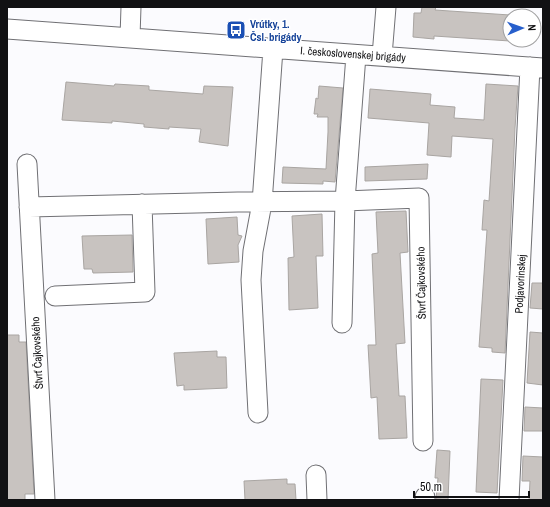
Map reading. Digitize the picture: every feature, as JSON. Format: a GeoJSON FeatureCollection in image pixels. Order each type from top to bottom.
{"type":"FeatureCollection","features":[{"type":"Feature","properties":{"kind":"street"},"geometry":{"type":"LineString","coordinates":[[130,38],[131,7]]}},
{"type":"Feature","properties":{"kind":"street"},"geometry":{"type":"LineString","coordinates":[[382,56],[386,7]]}},
{"type":"Feature","properties":{"kind":"street","name":"I. československej brigády"},"geometry":{"type":"LineString","coordinates":[[7,29],[536,68]]}},
{"type":"Feature","properties":{"kind":"street"},"geometry":{"type":"LineString","coordinates":[[258,413],[251,280],[253,251],[262,203],[273,49]]}},
{"type":"Feature","properties":{"kind":"street"},"geometry":{"type":"LineString","coordinates":[[342,323],[345,201],[356,55]]}},
{"type":"Feature","properties":{"kind":"street","name":"Podjavorinskej"},"geometry":{"type":"LineString","coordinates":[[509,500],[536,68]]}},
{"type":"Feature","properties":{"kind":"street","name":"Štvrť Čajkovského"},"geometry":{"type":"LineString","coordinates":[[27,164],[45,500]]}},
{"type":"Feature","properties":{"kind":"street","name":"Štvrť Čajkovského"},"geometry":{"type":"LineString","coordinates":[[29,207],[238,202],[262,203],[419,198],[423,441]]}},
{"type":"Feature","properties":{"kind":"street"},"geometry":{"type":"LineString","coordinates":[[55,296],[145,292],[142,204]]}},
{"type":"Feature","properties":{"kind":"street"},"geometry":{"type":"LineString","coordinates":[[316,475],[317,500]]}},
{"type":"Feature","properties":{"kind":"building"},"geometry":{"type":"Polygon","coordinates":[[[422,7],[436,7],[435,10],[502,14],[502,40],[434,36],[434,39],[413,37],[414,13],[421,13],[422,7]]]}},
{"type":"Feature","properties":{"kind":"building"},"geometry":{"type":"Polygon","coordinates":[[[66,82],[114,86],[115,84],[149,86],[149,90],[203,94],[204,86],[233,87],[228,146],[199,142],[201,129],[144,127],[144,124],[112,121],[112,123],[62,120],[66,82]]]}},
{"type":"Feature","properties":{"kind":"building"},"geometry":{"type":"Polygon","coordinates":[[[486,84],[518,86],[505,353],[492,352],[492,348],[479,347],[487,230],[482,230],[484,200],[489,201],[493,139],[452,136],[451,157],[427,155],[429,123],[368,118],[370,89],[431,94],[430,105],[455,107],[454,118],[484,120],[486,84]]]}},
{"type":"Feature","properties":{"kind":"building"},"geometry":{"type":"Polygon","coordinates":[[[319,86],[343,88],[335,182],[323,181],[323,184],[282,183],[283,167],[326,169],[328,117],[317,117],[318,114],[314,114],[316,98],[318,99],[319,86]]]}},
{"type":"Feature","properties":{"kind":"building"},"geometry":{"type":"Polygon","coordinates":[[[428,164],[427,179],[365,181],[365,167],[428,164]]]}},
{"type":"Feature","properties":{"kind":"building"},"geometry":{"type":"Polygon","coordinates":[[[406,211],[408,252],[400,253],[405,343],[396,344],[399,396],[405,396],[407,438],[379,439],[377,397],[371,398],[368,345],[376,345],[372,254],[378,253],[376,212],[406,211]]]}},
{"type":"Feature","properties":{"kind":"building"},"geometry":{"type":"Polygon","coordinates":[[[322,214],[323,256],[316,256],[318,308],[289,310],[288,258],[294,257],[292,216],[322,214]]]}},
{"type":"Feature","properties":{"kind":"building"},"geometry":{"type":"Polygon","coordinates":[[[237,217],[238,235],[242,236],[238,245],[239,262],[208,264],[206,219],[237,217]]]}},
{"type":"Feature","properties":{"kind":"building"},"geometry":{"type":"Polygon","coordinates":[[[132,235],[133,272],[93,273],[92,269],[84,269],[82,236],[132,235]]]}},
{"type":"Feature","properties":{"kind":"building"},"geometry":{"type":"Polygon","coordinates":[[[532,283],[543,283],[543,309],[530,308],[532,283]]]}},
{"type":"Feature","properties":{"kind":"building"},"geometry":{"type":"Polygon","coordinates":[[[530,332],[543,333],[543,385],[527,383],[530,332]]]}},
{"type":"Feature","properties":{"kind":"building"},"geometry":{"type":"Polygon","coordinates":[[[7,335],[19,335],[19,342],[26,342],[34,494],[25,494],[25,500],[7,500],[7,335]]]}},
{"type":"Feature","properties":{"kind":"building"},"geometry":{"type":"Polygon","coordinates":[[[217,351],[217,357],[226,357],[227,388],[184,390],[184,385],[177,386],[174,353],[217,351]]]}},
{"type":"Feature","properties":{"kind":"building"},"geometry":{"type":"Polygon","coordinates":[[[481,379],[503,380],[497,493],[476,492],[481,379]]]}},
{"type":"Feature","properties":{"kind":"building"},"geometry":{"type":"Polygon","coordinates":[[[525,407],[543,408],[543,431],[524,431],[525,407]]]}},
{"type":"Feature","properties":{"kind":"building"},"geometry":{"type":"Polygon","coordinates":[[[437,450],[450,451],[448,500],[436,499],[438,478],[435,478],[437,450]]]}},
{"type":"Feature","properties":{"kind":"building"},"geometry":{"type":"Polygon","coordinates":[[[523,456],[543,457],[543,500],[529,500],[530,481],[522,481],[523,456]]]}},
{"type":"Feature","properties":{"kind":"building"},"geometry":{"type":"Polygon","coordinates":[[[287,479],[287,484],[295,484],[296,500],[245,500],[244,481],[287,479]]]}},
{"type":"Feature","properties":{"kind":"place","name":"Vrútky, 1. Čsl. brigády"},"geometry":{"type":"Point","coordinates":[236,30]}}]}
